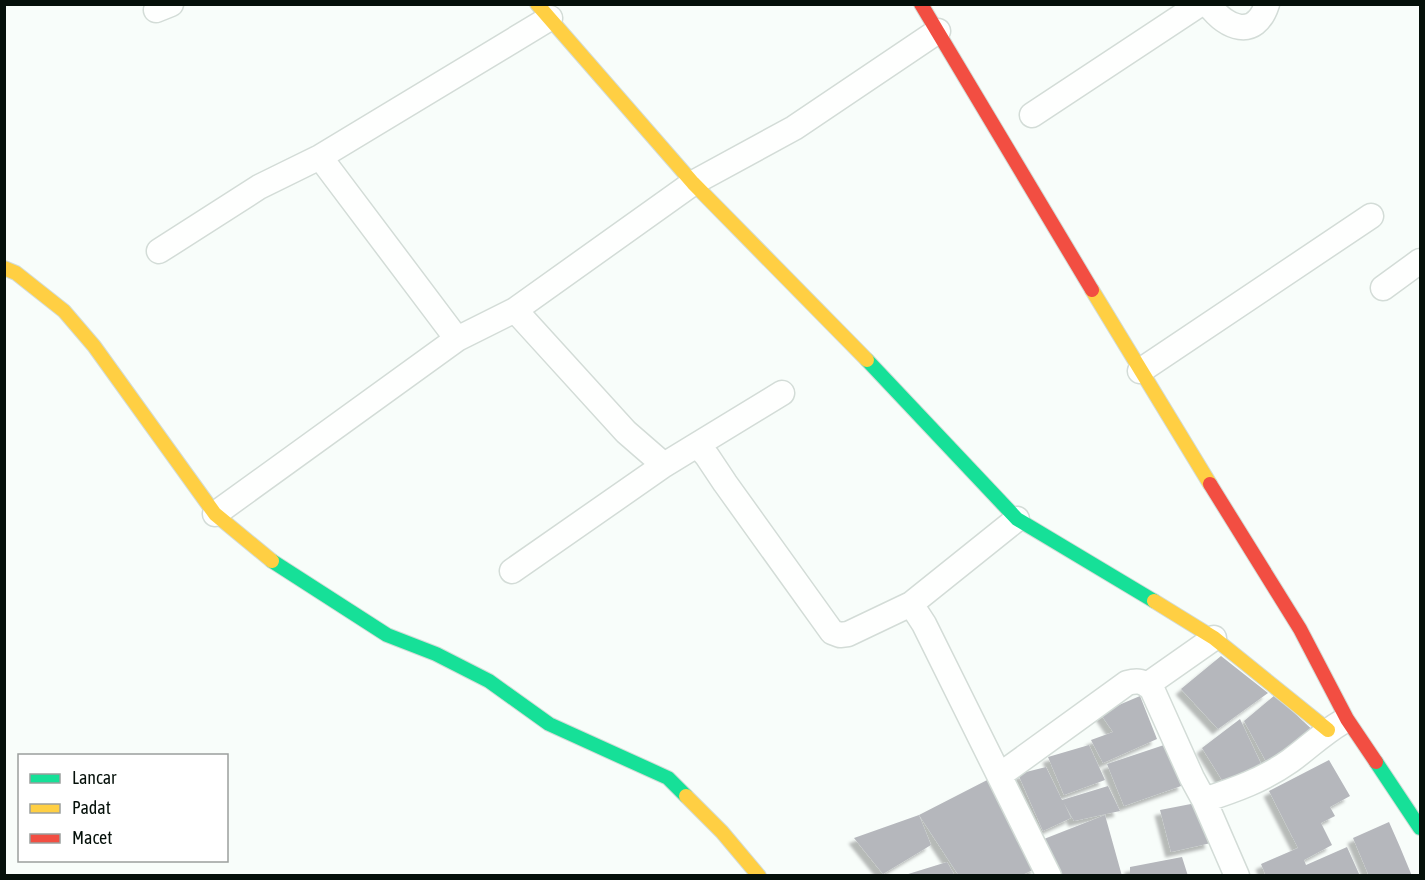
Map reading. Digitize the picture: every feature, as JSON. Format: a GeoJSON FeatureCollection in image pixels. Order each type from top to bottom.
{"type":"FeatureCollection","features":[{"type":"Feature","properties":{"kind":"street"},"geometry":{"type":"LineString","coordinates":[[921,4],[1140,371],[1300,629],[1338,725]]}},
{"type":"Feature","properties":{"kind":"street"},"geometry":{"type":"LineString","coordinates":[[1032,115],[1200,4]]}},
{"type":"Feature","properties":{"kind":"street"},"geometry":{"type":"LineString","coordinates":[[1208,4],[1218,17],[1235,27],[1249,28],[1263,16],[1267,4]]}},
{"type":"Feature","properties":{"kind":"street"},"geometry":{"type":"LineString","coordinates":[[159,251],[259,187],[320,157],[543,11],[693,183],[850,342],[1017,519],[1214,638],[1338,725],[1420,828]]}},
{"type":"Feature","properties":{"kind":"street"},"geometry":{"type":"LineString","coordinates":[[215,514],[457,339],[515,310],[693,183],[794,128],[938,31]]}},
{"type":"Feature","properties":{"kind":"street"},"geometry":{"type":"LineString","coordinates":[[320,157],[457,339]]}},
{"type":"Feature","properties":{"kind":"street"},"geometry":{"type":"LineString","coordinates":[[1140,371],[1371,216]]}},
{"type":"Feature","properties":{"kind":"street"},"geometry":{"type":"LineString","coordinates":[[1383,288],[1420,261]]}},
{"type":"Feature","properties":{"kind":"street"},"geometry":{"type":"LineString","coordinates":[[4,268],[16,273],[64,311],[94,346],[215,514],[276,564],[387,635],[436,654],[489,681],[549,724],[668,778],[722,832],[759,876]]}},
{"type":"Feature","properties":{"kind":"street"},"geometry":{"type":"LineString","coordinates":[[515,310],[626,432],[664,465]]}},
{"type":"Feature","properties":{"kind":"street"},"geometry":{"type":"LineString","coordinates":[[512,571],[664,465],[782,393]]}},
{"type":"Feature","properties":{"kind":"street"},"geometry":{"type":"LineString","coordinates":[[698,446],[832,632],[840,635],[848,634],[911,604],[1017,519]]}},
{"type":"Feature","properties":{"kind":"street"},"geometry":{"type":"LineString","coordinates":[[911,604],[924,624],[1049,876]]}},
{"type":"Feature","properties":{"kind":"street"},"geometry":{"type":"LineString","coordinates":[[1147,685],[1214,638]]}},
{"type":"Feature","properties":{"kind":"street"},"geometry":{"type":"LineString","coordinates":[[1000,775],[1126,683],[1143,681],[1152,689],[1237,876]]}},
{"type":"Feature","properties":{"kind":"street"},"geometry":{"type":"LineString","coordinates":[[1204,800],[1249,785],[1266,776],[1338,725]]}},
{"type":"Feature","properties":{"kind":"building"},"geometry":{"type":"Polygon","coordinates":[[[1221,656],[1268,693],[1218,729],[1181,689],[1221,656]]]}},
{"type":"Feature","properties":{"kind":"building"},"geometry":{"type":"Polygon","coordinates":[[[1275,695],[1317,734],[1268,765],[1244,721],[1275,695]]]}},
{"type":"Feature","properties":{"kind":"building"},"geometry":{"type":"Polygon","coordinates":[[[1140,696],[1157,739],[1103,763],[1091,740],[1113,732],[1100,713],[1140,696]]]}},
{"type":"Feature","properties":{"kind":"building"},"geometry":{"type":"Polygon","coordinates":[[[1240,719],[1263,768],[1222,780],[1202,748],[1240,719]]]}},
{"type":"Feature","properties":{"kind":"building"},"geometry":{"type":"Polygon","coordinates":[[[1167,744],[1184,785],[1124,806],[1107,764],[1167,744]]]}},
{"type":"Feature","properties":{"kind":"building"},"geometry":{"type":"Polygon","coordinates":[[[1089,745],[1105,780],[1064,795],[1048,757],[1089,745]]]}},
{"type":"Feature","properties":{"kind":"building"},"geometry":{"type":"Polygon","coordinates":[[[1329,760],[1350,796],[1330,807],[1335,816],[1321,823],[1332,845],[1304,860],[1306,865],[1347,847],[1360,876],[1266,876],[1261,864],[1298,848],[1269,791],[1329,760]]]}},
{"type":"Feature","properties":{"kind":"building"},"geometry":{"type":"Polygon","coordinates":[[[1046,767],[1062,800],[1108,786],[1120,811],[1074,821],[1064,803],[1071,818],[1043,831],[1018,774],[1046,767]]]}},
{"type":"Feature","properties":{"kind":"building"},"geometry":{"type":"Polygon","coordinates":[[[995,776],[1037,868],[1020,876],[959,876],[919,815],[995,776]]]}},
{"type":"Feature","properties":{"kind":"building"},"geometry":{"type":"Polygon","coordinates":[[[1196,803],[1211,843],[1171,852],[1160,810],[1196,803]]]}},
{"type":"Feature","properties":{"kind":"building"},"geometry":{"type":"Polygon","coordinates":[[[919,815],[931,845],[883,874],[854,838],[919,815]]]}},
{"type":"Feature","properties":{"kind":"building"},"geometry":{"type":"Polygon","coordinates":[[[1105,815],[1122,876],[1063,876],[1044,839],[1105,815]]]}},
{"type":"Feature","properties":{"kind":"building"},"geometry":{"type":"Polygon","coordinates":[[[1389,822],[1412,876],[1369,876],[1353,838],[1389,822]]]}},
{"type":"Feature","properties":{"kind":"building"},"geometry":{"type":"Polygon","coordinates":[[[1182,857],[1188,876],[1130,876],[1130,867],[1182,857]]]}},
{"type":"Feature","properties":{"kind":"building"},"geometry":{"type":"Polygon","coordinates":[[[947,862],[955,876],[905,876],[905,875],[947,862]]]}},
{"type":"Feature","properties":{"kind":"traffic: fast"},"geometry":{"type":"LineString","coordinates":[[867,360],[1017,519],[1154,601]]}},
{"type":"Feature","properties":{"kind":"traffic: fast"},"geometry":{"type":"LineString","coordinates":[[272,561],[387,635],[436,654],[489,681],[549,724],[668,778],[686,796]]}},
{"type":"Feature","properties":{"kind":"traffic: fast"},"geometry":{"type":"LineString","coordinates":[[1376,762],[1420,828]]}},
{"type":"Feature","properties":{"kind":"traffic: slow"},"geometry":{"type":"LineString","coordinates":[[537,4],[693,183],[867,360]]}},
{"type":"Feature","properties":{"kind":"traffic: slow"},"geometry":{"type":"LineString","coordinates":[[4,268],[16,273],[64,311],[94,346],[215,514],[272,561]]}},
{"type":"Feature","properties":{"kind":"traffic: slow"},"geometry":{"type":"LineString","coordinates":[[1092,290],[1210,484]]}},
{"type":"Feature","properties":{"kind":"traffic: slow"},"geometry":{"type":"LineString","coordinates":[[1154,601],[1214,638],[1328,730]]}},
{"type":"Feature","properties":{"kind":"traffic: slow"},"geometry":{"type":"LineString","coordinates":[[686,796],[722,832],[759,876]]}},
{"type":"Feature","properties":{"kind":"traffic: jam"},"geometry":{"type":"LineString","coordinates":[[921,4],[1092,290]]}},
{"type":"Feature","properties":{"kind":"traffic: jam"},"geometry":{"type":"LineString","coordinates":[[1210,484],[1300,629],[1347,719],[1376,762]]}}]}
